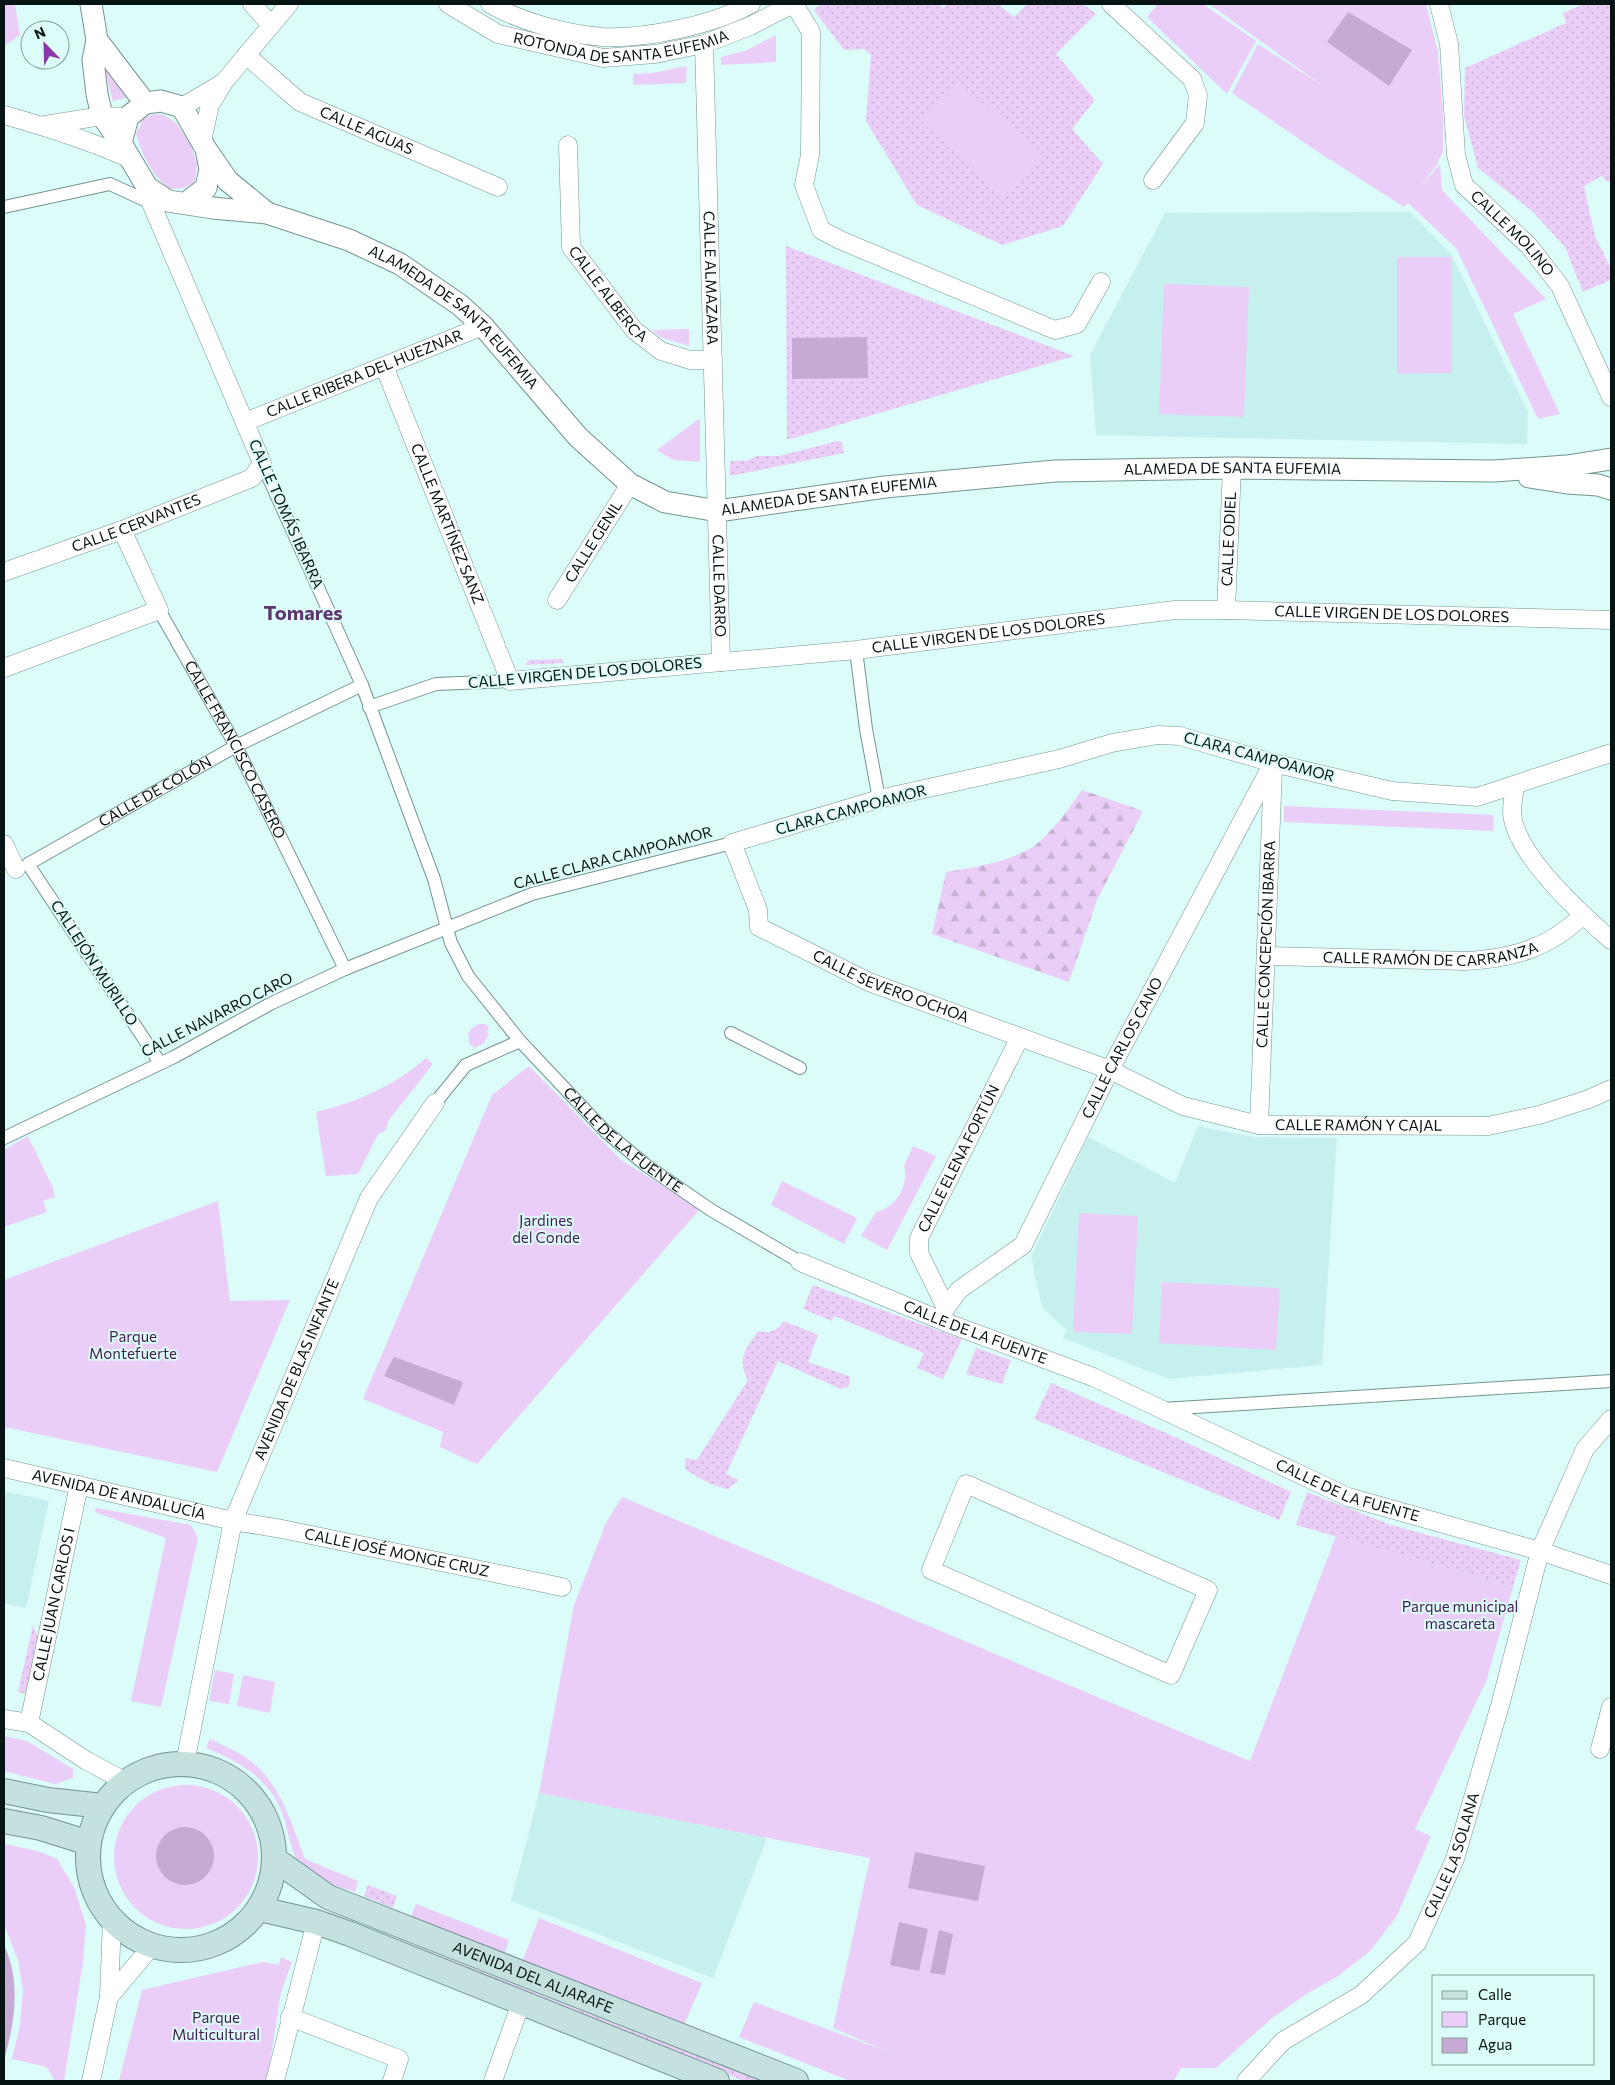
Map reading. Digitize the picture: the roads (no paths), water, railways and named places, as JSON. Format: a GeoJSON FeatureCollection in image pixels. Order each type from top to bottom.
{"type":"FeatureCollection","features":[{"type":"Feature","properties":{"kind":"main road"},"geometry":{"type":"LineString","coordinates":[[185,1763],[221,1771],[251,1793],[270,1824],[276,1860],[260,1909],[231,1938],[192,1950],[152,1946],[130,1936],[112,1920],[97,1898],[89,1871],[89,1843],[94,1824],[114,1793],[126,1782],[154,1768],[185,1763]]}},
{"type":"Feature","properties":{"kind":"main road"},"geometry":{"type":"LineString","coordinates":[[4,1791],[48,1800],[104,1806]]}},
{"type":"Feature","properties":{"kind":"main road"},"geometry":{"type":"LineString","coordinates":[[4,1821],[41,1828],[89,1843]]}},
{"type":"Feature","properties":{"kind":"main road","name":"AVENIDA DEL ALJARAFE"},"geometry":{"type":"LineString","coordinates":[[276,1860],[328,1897],[796,2081]]}},
{"type":"Feature","properties":{"kind":"main road","name":"AVENIDA DEL ALJARAFE"},"geometry":{"type":"LineString","coordinates":[[260,1909],[316,1922],[521,2003],[687,2076],[717,2081]]}},
{"type":"Feature","properties":{"kind":"street"},"geometry":{"type":"LineString","coordinates":[[91,4],[97,40],[94,60],[97,94],[102,116],[126,151],[149,195]]}},
{"type":"Feature","properties":{"kind":"street"},"geometry":{"type":"LineString","coordinates":[[252,4],[271,25]]}},
{"type":"Feature","properties":{"kind":"street"},"geometry":{"type":"LineString","coordinates":[[204,145],[210,105],[224,82],[289,4]]}},
{"type":"Feature","properties":{"kind":"street","name":"ROTONDA DE SANTA EUFEMIA"},"geometry":{"type":"LineString","coordinates":[[448,4],[498,34],[603,58],[655,54],[704,44],[750,26],[794,4]]}},
{"type":"Feature","properties":{"kind":"street","name":"ROTONDA DE SANTA EUFEMIA"},"geometry":{"type":"LineString","coordinates":[[490,4],[505,13],[561,30],[603,37],[651,34],[698,24],[742,9],[751,4]]}},
{"type":"Feature","properties":{"kind":"street"},"geometry":{"type":"LineString","coordinates":[[794,4],[811,32],[810,155],[804,185],[821,230],[840,240],[1055,330],[1078,324],[1101,282]]}},
{"type":"Feature","properties":{"kind":"street"},"geometry":{"type":"LineString","coordinates":[[1111,4],[1192,79],[1198,95],[1195,123],[1153,180]]}},
{"type":"Feature","properties":{"kind":"street","name":"CALLE MOLINO"},"geometry":{"type":"LineString","coordinates":[[1439,4],[1449,44],[1456,154],[1464,185],[1529,246],[1560,286],[1611,397]]}},
{"type":"Feature","properties":{"kind":"street"},"geometry":{"type":"LineString","coordinates":[[97,40],[145,103]]}},
{"type":"Feature","properties":{"kind":"street","name":"CALLE ALMAZARA"},"geometry":{"type":"LineString","coordinates":[[704,44],[718,512]]}},
{"type":"Feature","properties":{"kind":"street","name":"CALLE AGUAS"},"geometry":{"type":"LineString","coordinates":[[246,55],[300,102],[498,187]]}},
{"type":"Feature","properties":{"kind":"street"},"geometry":{"type":"LineString","coordinates":[[182,107],[224,82]]}},
{"type":"Feature","properties":{"kind":"street"},"geometry":{"type":"LineString","coordinates":[[4,207],[110,184],[168,201],[186,203],[206,188],[210,168],[204,145],[182,107],[161,101],[145,103],[128,116],[102,116],[42,126]]}},
{"type":"Feature","properties":{"kind":"street"},"geometry":{"type":"LineString","coordinates":[[4,115],[102,146],[126,151]]}},
{"type":"Feature","properties":{"kind":"street"},"geometry":{"type":"LineString","coordinates":[[126,151],[128,116]]}},
{"type":"Feature","properties":{"kind":"street","name":"ALAMEDA DE SANTA EUFEMIA"},"geometry":{"type":"LineString","coordinates":[[204,145],[228,180],[266,213]]}},
{"type":"Feature","properties":{"kind":"street","name":"CALLE ALBERCA"},"geometry":{"type":"LineString","coordinates":[[568,145],[571,247],[634,330],[661,351],[690,360],[714,360]]}},
{"type":"Feature","properties":{"kind":"street","name":"CALLE TOMÁS IBARRA"},"geometry":{"type":"LineString","coordinates":[[149,195],[262,463],[362,685],[434,879],[448,928]]}},
{"type":"Feature","properties":{"kind":"street","name":"ALAMEDA DE SANTA EUFEMIA"},"geometry":{"type":"LineString","coordinates":[[186,203],[213,208],[266,213],[350,240],[400,264],[460,305],[483,326],[578,437],[630,484],[665,502],[718,512],[885,487],[1056,471],[1232,468],[1494,471],[1567,466],[1611,458]]}},
{"type":"Feature","properties":{"kind":"street","name":"CALLE RIBERA DEL HUEZNAR"},"geometry":{"type":"LineString","coordinates":[[245,422],[483,326]]}},
{"type":"Feature","properties":{"kind":"street","name":"CALLE MARTÍNEZ SANZ"},"geometry":{"type":"LineString","coordinates":[[384,366],[510,680]]}},
{"type":"Feature","properties":{"kind":"street"},"geometry":{"type":"LineString","coordinates":[[1611,458],[1609,469],[1611,489]]}},
{"type":"Feature","properties":{"kind":"street","name":"CALLE CERVANTES"},"geometry":{"type":"LineString","coordinates":[[4,572],[122,530],[252,478],[262,463]]}},
{"type":"Feature","properties":{"kind":"street","name":"CALLE ODIEL"},"geometry":{"type":"LineString","coordinates":[[1226,610],[1232,468]]}},
{"type":"Feature","properties":{"kind":"street","name":"ALAMEDA DE SANTA EUFEMIA"},"geometry":{"type":"LineString","coordinates":[[1494,471],[1611,489]]}},
{"type":"Feature","properties":{"kind":"street","name":"CALLE GENIL"},"geometry":{"type":"LineString","coordinates":[[557,600],[630,484]]}},
{"type":"Feature","properties":{"kind":"street","name":"CALLE DARRO"},"geometry":{"type":"LineString","coordinates":[[718,512],[722,662]]}},
{"type":"Feature","properties":{"kind":"street","name":"CALLE FRANCISCO CASERO"},"geometry":{"type":"LineString","coordinates":[[122,530],[159,610],[236,746],[345,969]]}},
{"type":"Feature","properties":{"kind":"street"},"geometry":{"type":"LineString","coordinates":[[4,668],[159,610]]}},
{"type":"Feature","properties":{"kind":"street","name":"CALLE VIRGEN DE LOS DOLORES"},"geometry":{"type":"LineString","coordinates":[[369,707],[436,684],[510,680],[856,650],[1175,610],[1611,620]]}},
{"type":"Feature","properties":{"kind":"street"},"geometry":{"type":"LineString","coordinates":[[856,650],[866,729],[880,799]]}},
{"type":"Feature","properties":{"kind":"street","name":"CALLE DE COLÓN"},"geometry":{"type":"LineString","coordinates":[[16,869],[236,746],[362,685]]}},
{"type":"Feature","properties":{"kind":"street","name":"CLARA CAMPOAMOR"},"geometry":{"type":"LineString","coordinates":[[732,844],[880,799],[1059,758],[1112,743],[1158,735],[1180,736],[1273,763],[1392,791],[1477,797],[1611,753]]}},
{"type":"Feature","properties":{"kind":"street","name":"CALLE CONCEPCIÓN IBARRA"},"geometry":{"type":"LineString","coordinates":[[1259,1125],[1273,763]]}},
{"type":"Feature","properties":{"kind":"street","name":"CALLE CARLOS CANO"},"geometry":{"type":"LineString","coordinates":[[945,1315],[959,1290],[1024,1245],[1110,1070],[1273,763]]}},
{"type":"Feature","properties":{"kind":"street"},"geometry":{"type":"LineString","coordinates":[[1515,786],[1512,814],[1521,840],[1538,868],[1583,915],[1611,940]]}},
{"type":"Feature","properties":{"kind":"street","name":"CALLEJÓN MURILLO"},"geometry":{"type":"LineString","coordinates":[[4,844],[16,869],[160,1063]]}},
{"type":"Feature","properties":{"kind":"street","name":"CALLE CLARA CAMPOAMOR"},"geometry":{"type":"LineString","coordinates":[[448,928],[532,894],[732,844]]}},
{"type":"Feature","properties":{"kind":"street","name":"CALLE SEVERO OCHOA"},"geometry":{"type":"LineString","coordinates":[[732,844],[758,910],[759,927],[869,982],[1110,1070]]}},
{"type":"Feature","properties":{"kind":"street","name":"CALLE RAMÓN DE CARRANZA"},"geometry":{"type":"LineString","coordinates":[[1267,956],[1491,959],[1531,949],[1565,932],[1583,915]]}},
{"type":"Feature","properties":{"kind":"street","name":"CALLE NAVARRO CARO"},"geometry":{"type":"LineString","coordinates":[[4,1138],[216,1035],[270,1004],[345,969],[448,928]]}},
{"type":"Feature","properties":{"kind":"street","name":"CALLE DE LA FUENTE"},"geometry":{"type":"LineString","coordinates":[[448,928],[451,943],[468,976],[520,1041],[605,1131],[647,1166],[711,1210],[800,1262],[945,1315],[1093,1377],[1348,1497],[1540,1550],[1611,1575]]}},
{"type":"Feature","properties":{"kind":"street"},"geometry":{"type":"LineString","coordinates":[[731,1033],[800,1068]]}},
{"type":"Feature","properties":{"kind":"street","name":"CALLE ELENA FORTÚN"},"geometry":{"type":"LineString","coordinates":[[945,1315],[919,1253],[919,1238],[1020,1037]]}},
{"type":"Feature","properties":{"kind":"street","name":"AVENIDA DE BLAS INFANTE"},"geometry":{"type":"LineString","coordinates":[[185,1763],[233,1521],[369,1198],[435,1103],[466,1065],[520,1041]]}},
{"type":"Feature","properties":{"kind":"street","name":"CALLE RAMÓN Y CAJAL"},"geometry":{"type":"LineString","coordinates":[[1110,1070],[1183,1106],[1259,1125],[1488,1126],[1539,1115],[1588,1099],[1611,1089]]}},
{"type":"Feature","properties":{"kind":"street"},"geometry":{"type":"LineString","coordinates":[[1162,1409],[1611,1380]]}},
{"type":"Feature","properties":{"kind":"street","name":"CALLE LA SOLANA"},"geometry":{"type":"LineString","coordinates":[[1246,2081],[1283,2041],[1361,1994],[1417,1943],[1455,1859],[1501,1702],[1540,1550],[1585,1449],[1611,1419]]}},
{"type":"Feature","properties":{"kind":"street","name":"AVENIDA DE ANDALUCÍA"},"geometry":{"type":"LineString","coordinates":[[4,1468],[233,1521]]}},
{"type":"Feature","properties":{"kind":"street"},"geometry":{"type":"LineString","coordinates":[[966,1484],[1208,1590],[1171,1675],[932,1570],[966,1484]]}},
{"type":"Feature","properties":{"kind":"street","name":"CALLE JUAN CARLOS I"},"geometry":{"type":"LineString","coordinates":[[29,1724],[79,1485]]}},
{"type":"Feature","properties":{"kind":"street","name":"CALLE JOSÉ MONGE CRUZ"},"geometry":{"type":"LineString","coordinates":[[233,1521],[282,1529],[562,1587]]}},
{"type":"Feature","properties":{"kind":"street"},"geometry":{"type":"LineString","coordinates":[[1606,1750],[1611,1707]]}},
{"type":"Feature","properties":{"kind":"street"},"geometry":{"type":"LineString","coordinates":[[4,1719],[29,1724],[87,1761],[126,1782]]}},
{"type":"Feature","properties":{"kind":"street"},"geometry":{"type":"LineString","coordinates":[[91,2081],[109,1997],[112,1920]]}},
{"type":"Feature","properties":{"kind":"street"},"geometry":{"type":"LineString","coordinates":[[275,2081],[316,1922]]}},
{"type":"Feature","properties":{"kind":"street"},"geometry":{"type":"LineString","coordinates":[[109,1997],[152,1946]]}},
{"type":"Feature","properties":{"kind":"street"},"geometry":{"type":"LineString","coordinates":[[493,2081],[521,2003]]}},
{"type":"Feature","properties":{"kind":"street"},"geometry":{"type":"LineString","coordinates":[[290,2017],[399,2059],[392,2081]]}},
{"type":"Feature","properties":{"kind":"water"},"geometry":{"type":"Polygon","coordinates":[[[1348,12],[1412,50],[1389,86],[1327,42],[1348,12]]]}},
{"type":"Feature","properties":{"kind":"water"},"geometry":{"type":"Polygon","coordinates":[[[867,337],[868,378],[792,379],[792,338],[867,337]]]}},
{"type":"Feature","properties":{"kind":"water"},"geometry":{"type":"Polygon","coordinates":[[[394,1357],[463,1382],[454,1405],[384,1376],[394,1357]]]}},
{"type":"Feature","properties":{"kind":"water"},"geometry":{"type":"Polygon","coordinates":[[[185,1827],[196,1829],[209,1840],[214,1856],[212,1867],[201,1880],[185,1885],[174,1883],[161,1872],[156,1856],[158,1845],[169,1832],[185,1827]]]}},
{"type":"Feature","properties":{"kind":"water"},"geometry":{"type":"Polygon","coordinates":[[[915,1852],[985,1866],[978,1901],[908,1888],[915,1852]]]}},
{"type":"Feature","properties":{"kind":"water"},"geometry":{"type":"Polygon","coordinates":[[[899,1922],[928,1929],[919,1971],[890,1965],[899,1922]]]}},
{"type":"Feature","properties":{"kind":"water"},"geometry":{"type":"Polygon","coordinates":[[[939,1930],[953,1934],[945,1975],[930,1973],[939,1930]]]}},
{"type":"Feature","properties":{"kind":"water"},"geometry":{"type":"Polygon","coordinates":[[[4,1945],[13,1972],[15,2001],[5,2057],[4,1945]]]}},
{"type":"Feature","properties":{"kind":"district","name":"Tomares"},"geometry":{"type":"Point","coordinates":[303,613]}},
{"type":"Feature","properties":{"kind":"park label","name":"Jardines del Conde"},"geometry":{"type":"Point","coordinates":[546,1230]}},
{"type":"Feature","properties":{"kind":"park label","name":"Parque Montefuerte"},"geometry":{"type":"Point","coordinates":[133,1346]}},
{"type":"Feature","properties":{"kind":"park label","name":"Parque municipal mascareta"},"geometry":{"type":"Point","coordinates":[1460,1616]}},
{"type":"Feature","properties":{"kind":"park label","name":"Parque Multicultural"},"geometry":{"type":"Point","coordinates":[216,2026]}}]}
